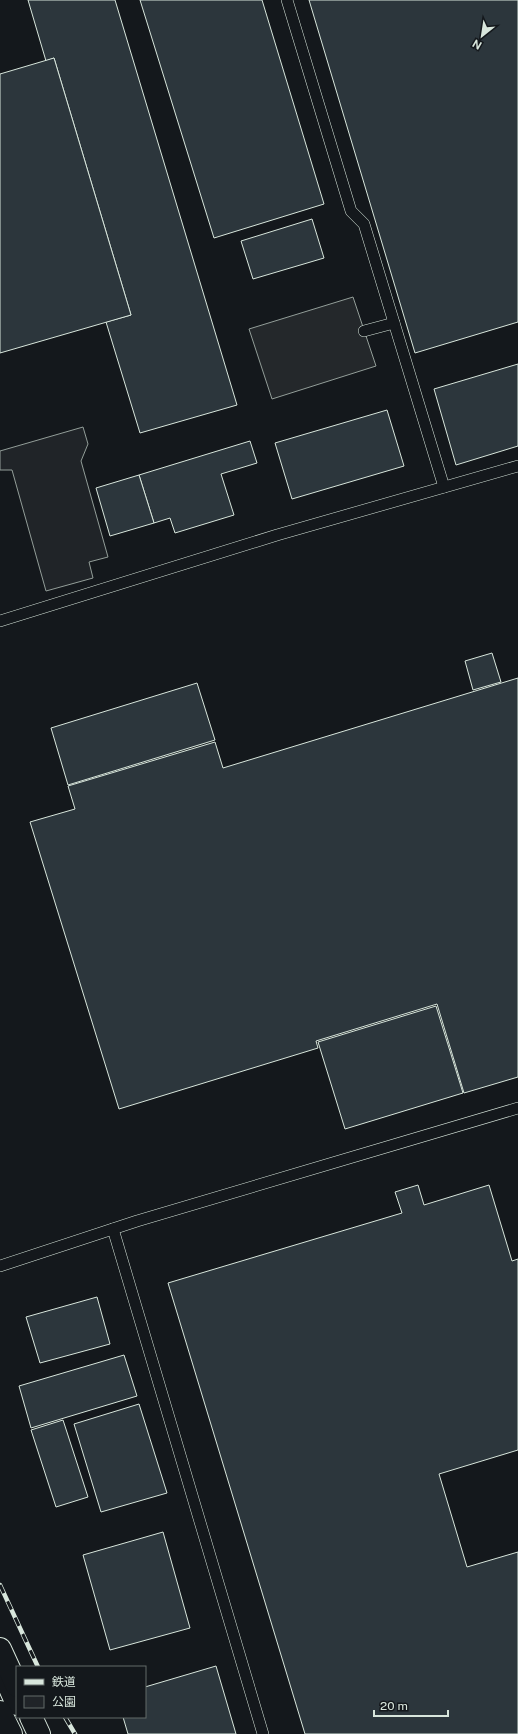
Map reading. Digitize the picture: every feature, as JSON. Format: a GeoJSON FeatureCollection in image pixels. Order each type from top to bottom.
{"type":"FeatureCollection","features":[{"type":"Feature","properties":{"kind":"highway"},"geometry":{"type":"LineString","coordinates":[[0,1649],[16,1684]]}},
{"type":"Feature","properties":{"kind":"highway"},"geometry":{"type":"LineString","coordinates":[[0,1665],[16,1702]]}},
{"type":"Feature","properties":{"kind":"highway"},"geometry":{"type":"LineString","coordinates":[[0,1712],[11,1734]]}},
{"type":"Feature","properties":{"kind":"highway"},"geometry":{"type":"LineString","coordinates":[[24,1718],[34,1734]]}},
{"type":"Feature","properties":{"kind":"highway"},"geometry":{"type":"LineString","coordinates":[[31,1718],[39,1734]]}},
{"type":"Feature","properties":{"kind":"lane"},"geometry":{"type":"LineString","coordinates":[[286,0],[351,211],[364,224],[444,487]]}},
{"type":"Feature","properties":{"kind":"lane"},"geometry":{"type":"LineString","coordinates":[[364,331],[394,323]]}},
{"type":"Feature","properties":{"kind":"lane"},"geometry":{"type":"LineString","coordinates":[[0,621],[277,535],[518,466]]}},
{"type":"Feature","properties":{"kind":"lane"},"geometry":{"type":"LineString","coordinates":[[0,1266],[113,1229],[518,1108]]}},
{"type":"Feature","properties":{"kind":"lane"},"geometry":{"type":"LineString","coordinates":[[113,1229],[263,1734]]}},
{"type":"Feature","properties":{"kind":"green space"},"geometry":{"type":"Polygon","coordinates":[[[83,427],[88,444],[81,461],[108,557],[89,562],[93,578],[46,591],[12,470],[0,470],[0,451],[83,427]]]}},
{"type":"Feature","properties":{"kind":"shaded area"},"geometry":{"type":"Polygon","coordinates":[[[353,297],[376,366],[272,399],[249,329],[353,297]]]}},
{"type":"Feature","properties":{"kind":"building"},"geometry":{"type":"Polygon","coordinates":[[[28,0],[115,0],[237,405],[140,433],[106,322],[131,315],[54,58],[46,61],[28,0]]]}},
{"type":"Feature","properties":{"kind":"building"},"geometry":{"type":"Polygon","coordinates":[[[140,0],[262,0],[324,204],[214,238],[140,0]]]}},
{"type":"Feature","properties":{"kind":"building"},"geometry":{"type":"Polygon","coordinates":[[[309,0],[518,0],[518,322],[415,353],[309,0]]]}},
{"type":"Feature","properties":{"kind":"building"},"geometry":{"type":"Polygon","coordinates":[[[54,58],[131,315],[0,353],[0,74],[54,58]]]}},
{"type":"Feature","properties":{"kind":"building"},"geometry":{"type":"Polygon","coordinates":[[[312,219],[324,258],[253,279],[241,241],[312,219]]]}},
{"type":"Feature","properties":{"kind":"building"},"geometry":{"type":"Polygon","coordinates":[[[518,364],[518,446],[456,465],[434,389],[518,364]]]}},
{"type":"Feature","properties":{"kind":"building"},"geometry":{"type":"Polygon","coordinates":[[[387,410],[404,466],[292,499],[275,443],[387,410]]]}},
{"type":"Feature","properties":{"kind":"building"},"geometry":{"type":"Polygon","coordinates":[[[250,441],[257,463],[221,474],[234,515],[175,533],[170,518],[154,523],[139,475],[250,441]]]}},
{"type":"Feature","properties":{"kind":"building"},"geometry":{"type":"Polygon","coordinates":[[[139,475],[154,523],[110,536],[96,488],[139,475]]]}},
{"type":"Feature","properties":{"kind":"building"},"geometry":{"type":"Polygon","coordinates":[[[492,653],[501,682],[473,690],[465,661],[492,653]]]}},
{"type":"Feature","properties":{"kind":"building"},"geometry":{"type":"Polygon","coordinates":[[[518,678],[518,1077],[464,1093],[437,1004],[316,1041],[318,1048],[119,1109],[30,822],[75,809],[68,786],[215,742],[223,768],[518,678]]]}},
{"type":"Feature","properties":{"kind":"building"},"geometry":{"type":"Polygon","coordinates":[[[197,683],[215,740],[68,785],[51,728],[197,683]]]}},
{"type":"Feature","properties":{"kind":"building"},"geometry":{"type":"Polygon","coordinates":[[[436,1006],[463,1093],[345,1129],[318,1042],[436,1006]]]}},
{"type":"Feature","properties":{"kind":"building"},"geometry":{"type":"Polygon","coordinates":[[[418,1185],[424,1205],[489,1185],[512,1261],[518,1259],[518,1450],[439,1474],[467,1567],[518,1552],[518,1734],[305,1734],[168,1283],[402,1213],[395,1192],[418,1185]]]}},
{"type":"Feature","properties":{"kind":"building"},"geometry":{"type":"Polygon","coordinates":[[[97,1297],[110,1344],[40,1363],[26,1317],[97,1297]]]}},
{"type":"Feature","properties":{"kind":"building"},"geometry":{"type":"Polygon","coordinates":[[[124,1355],[137,1396],[31,1428],[19,1386],[124,1355]]]}},
{"type":"Feature","properties":{"kind":"building"},"geometry":{"type":"Polygon","coordinates":[[[139,1404],[167,1493],[101,1512],[74,1424],[139,1404]]]}},
{"type":"Feature","properties":{"kind":"building"},"geometry":{"type":"Polygon","coordinates":[[[63,1420],[88,1497],[56,1507],[31,1430],[63,1420]]]}},
{"type":"Feature","properties":{"kind":"building"},"geometry":{"type":"Polygon","coordinates":[[[163,1532],[190,1628],[110,1650],[83,1555],[163,1532]]]}},
{"type":"Feature","properties":{"kind":"building"},"geometry":{"type":"Polygon","coordinates":[[[216,1666],[236,1734],[128,1734],[123,1718],[146,1718],[146,1687],[216,1666]]]}},
{"type":"Feature","properties":{"kind":"railway"},"geometry":{"type":"LineString","coordinates":[[0,1585],[38,1666]]}},
{"type":"Feature","properties":{"kind":"railway"},"geometry":{"type":"LineString","coordinates":[[66,1718],[75,1734]]}}]}
